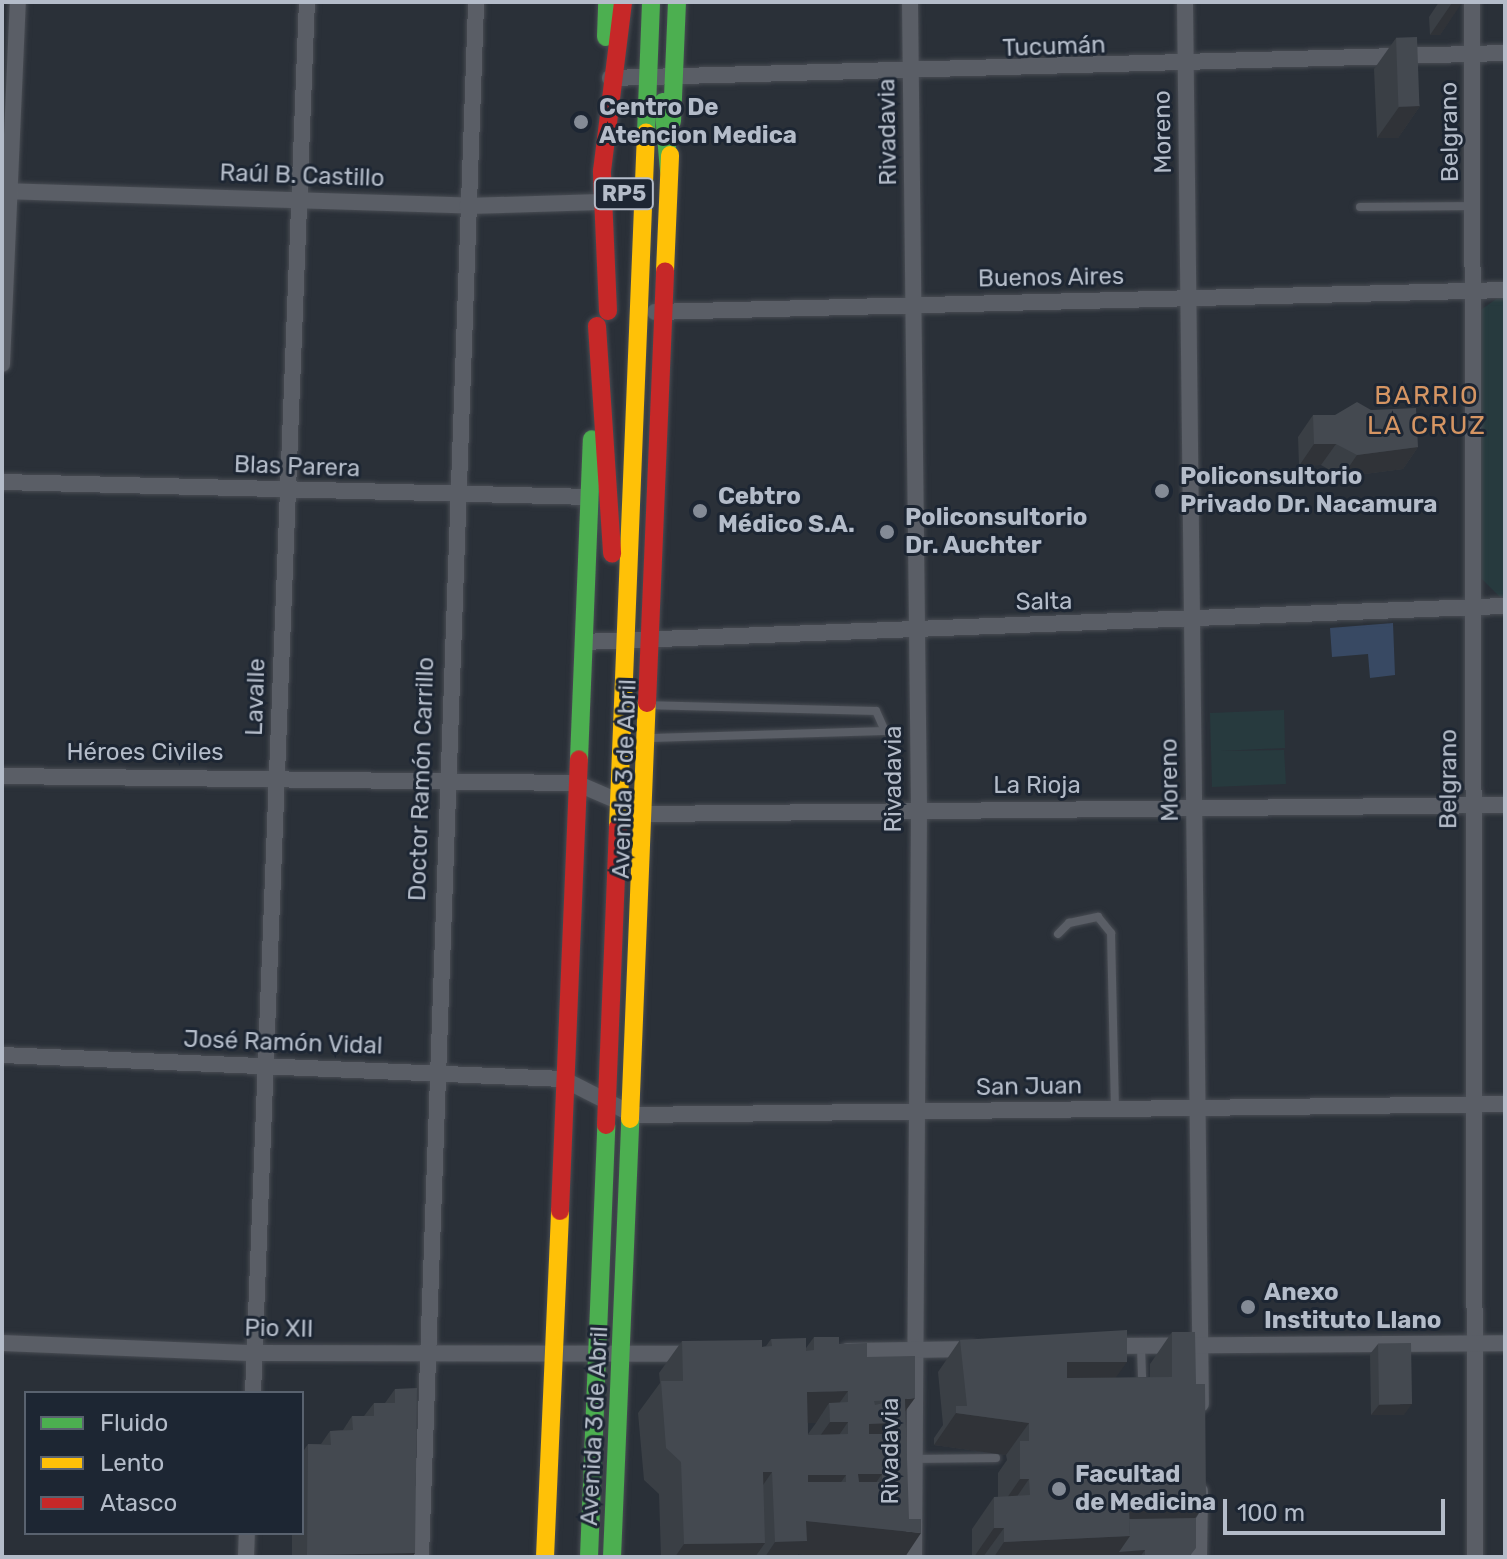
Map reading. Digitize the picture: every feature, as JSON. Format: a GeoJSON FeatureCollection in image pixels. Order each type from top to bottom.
{"type":"FeatureCollection","features":[{"type":"Feature","properties":{"kind":"main road","name":"Avenida 3 de Abril"},"geometry":{"type":"LineString","coordinates":[[607,2],[616,78]]}},
{"type":"Feature","properties":{"kind":"main road"},"geometry":{"type":"LineString","coordinates":[[612,554],[602,171],[616,78],[623,2]]}},
{"type":"Feature","properties":{"kind":"main road","name":"Avenida 3 de Abril"},"geometry":{"type":"LineString","coordinates":[[545,1557],[590,497],[606,315],[616,78],[631,2]]}},
{"type":"Feature","properties":{"kind":"main road","name":"Avenida 3 de Abril"},"geometry":{"type":"LineString","coordinates":[[612,1557],[648,814],[669,171],[651,2]]}},
{"type":"Feature","properties":{"kind":"main road"},"geometry":{"type":"LineString","coordinates":[[659,2],[661,78]]}},
{"type":"Feature","properties":{"kind":"main road","name":"Avenida 3 de Abril"},"geometry":{"type":"LineString","coordinates":[[589,1557],[623,803],[640,311],[661,78],[677,2]]}},
{"type":"Feature","properties":{"kind":"main road","name":"Avenida 3 de Abril"},"geometry":{"type":"LineString","coordinates":[[569,1557],[612,554],[602,171]]}},
{"type":"Feature","properties":{"kind":"main road"},"geometry":{"type":"LineString","coordinates":[[632,553],[650,369],[662,320]]}},
{"type":"Feature","properties":{"kind":"street"},"geometry":{"type":"LineString","coordinates":[[2,364],[7,191],[18,2]]}},
{"type":"Feature","properties":{"kind":"street","name":"Lavalle"},"geometry":{"type":"LineString","coordinates":[[253,1391],[263,1068],[307,2]]}},
{"type":"Feature","properties":{"kind":"street","name":"Doctor Ramón Carrillo"},"geometry":{"type":"LineString","coordinates":[[421,1557],[445,780],[476,2]]}},
{"type":"Feature","properties":{"kind":"street","name":"Rivadavia"},"geometry":{"type":"LineString","coordinates":[[910,2],[919,811],[913,1112],[914,1557]]}},
{"type":"Feature","properties":{"kind":"street","name":"Moreno"},"geometry":{"type":"LineString","coordinates":[[1185,2],[1201,1420]]}},
{"type":"Feature","properties":{"kind":"street","name":"Belgrano"},"geometry":{"type":"LineString","coordinates":[[1472,2],[1477,291],[1473,806],[1478,1344],[1475,1557]]}},
{"type":"Feature","properties":{"kind":"street","name":"Tucumán"},"geometry":{"type":"LineString","coordinates":[[616,78],[911,75],[1505,53]]}},
{"type":"Feature","properties":{"kind":"street","name":"Raúl B. Castillo"},"geometry":{"type":"LineString","coordinates":[[7,191],[467,206],[601,202]]}},
{"type":"Feature","properties":{"kind":"street","name":"Buenos Aires"},"geometry":{"type":"LineString","coordinates":[[606,315],[640,311],[662,320],[914,305],[1505,290]]}},
{"type":"Feature","properties":{"kind":"street","name":"Blas Parera"},"geometry":{"type":"LineString","coordinates":[[2,482],[590,497]]}},
{"type":"Feature","properties":{"kind":"street","name":"Salta"},"geometry":{"type":"LineString","coordinates":[[583,642],[654,643],[918,628],[1191,623],[1505,606]]}},
{"type":"Feature","properties":{"kind":"street","name":"Héroes Civiles"},"geometry":{"type":"LineString","coordinates":[[2,776],[576,783]]}},
{"type":"Feature","properties":{"kind":"street","name":"La Rioja"},"geometry":{"type":"LineString","coordinates":[[576,783],[648,814],[1505,805]]}},
{"type":"Feature","properties":{"kind":"street","name":"José Ramón Vidal"},"geometry":{"type":"LineString","coordinates":[[2,1055],[563,1079]]}},
{"type":"Feature","properties":{"kind":"street"},"geometry":{"type":"LineString","coordinates":[[563,1079],[634,1115]]}},
{"type":"Feature","properties":{"kind":"street","name":"San Juan"},"geometry":{"type":"LineString","coordinates":[[634,1115],[1505,1104]]}},
{"type":"Feature","properties":{"kind":"street","name":"Pio XII"},"geometry":{"type":"LineString","coordinates":[[2,1343],[255,1353],[554,1357],[715,1354]]}},
{"type":"Feature","properties":{"kind":"street"},"geometry":{"type":"LineString","coordinates":[[1083,1347],[1505,1343]]}},
{"type":"Feature","properties":{"kind":"street"},"geometry":{"type":"LineString","coordinates":[[822,1352],[997,1349]]}},
{"type":"Feature","properties":{"kind":"street"},"geometry":{"type":"LineString","coordinates":[[1199,1557],[1201,1466]]}},
{"type":"Feature","properties":{"kind":"street"},"geometry":{"type":"LineString","coordinates":[[246,1557],[247,1535]]}},
{"type":"Feature","properties":{"kind":"lane"},"geometry":{"type":"LineString","coordinates":[[1360,207],[1475,206]]}},
{"type":"Feature","properties":{"kind":"lane"},"geometry":{"type":"LineString","coordinates":[[651,738],[885,731],[876,711],[652,705]]}},
{"type":"Feature","properties":{"kind":"lane"},"geometry":{"type":"LineString","coordinates":[[1058,934],[1069,923],[1098,917],[1111,933],[1115,1110]]}},
{"type":"Feature","properties":{"kind":"lane"},"geometry":{"type":"LineString","coordinates":[[1141,1346],[1142,1399]]}},
{"type":"Feature","properties":{"kind":"lane"},"geometry":{"type":"LineString","coordinates":[[914,1459],[996,1458]]}},
{"type":"Feature","properties":{"kind":"green space"},"geometry":{"type":"Polygon","coordinates":[[[1505,293],[1505,597],[1500,597],[1479,576],[1479,311],[1505,293]]]}},
{"type":"Feature","properties":{"kind":"green space"},"geometry":{"type":"Polygon","coordinates":[[[1284,710],[1285,748],[1220,751],[1284,750],[1286,784],[1212,787],[1210,713],[1284,710]]]}},
{"type":"Feature","properties":{"kind":"water"},"geometry":{"type":"Polygon","coordinates":[[[1393,623],[1395,675],[1370,678],[1368,654],[1332,657],[1330,628],[1393,623]]]}},
{"type":"Feature","properties":{"kind":"building"},"geometry":{"type":"Polygon","coordinates":[[[1417,37],[1419,106],[1398,107],[1396,38],[1417,37]]]}},
{"type":"Feature","properties":{"kind":"building"},"geometry":{"type":"Polygon","coordinates":[[[1357,402],[1371,410],[1416,408],[1418,447],[1357,455],[1336,444],[1314,444],[1313,415],[1335,415],[1357,402]]]}},
{"type":"Feature","properties":{"kind":"building","name":"Facultad de Medicina"},"geometry":{"type":"Polygon","coordinates":[[[1127,1330],[1127,1362],[1067,1362],[1067,1378],[1172,1377],[1172,1332],[1195,1332],[1196,1384],[1205,1384],[1206,1502],[1129,1504],[1130,1536],[1004,1542],[1004,1528],[994,1528],[994,1497],[1030,1495],[1029,1479],[1020,1479],[1020,1441],[1029,1441],[1029,1423],[956,1413],[956,1406],[967,1406],[960,1340],[1127,1330]]]}},
{"type":"Feature","properties":{"kind":"building"},"geometry":{"type":"Polygon","coordinates":[[[814,1337],[839,1337],[839,1344],[867,1343],[867,1357],[915,1356],[915,1398],[905,1399],[909,1519],[921,1519],[921,1533],[806,1521],[807,1541],[775,1542],[772,1472],[763,1472],[765,1543],[684,1544],[681,1462],[666,1448],[661,1381],[683,1381],[682,1341],[762,1340],[762,1347],[772,1346],[771,1339],[806,1338],[806,1351],[814,1350],[814,1337]],[[848,1391],[807,1392],[808,1435],[848,1434],[848,1422],[830,1422],[829,1403],[848,1402],[848,1391]],[[896,1400],[874,1401],[875,1405],[896,1400]],[[895,1423],[869,1424],[869,1434],[896,1434],[895,1423]],[[858,1474],[859,1482],[882,1482],[882,1474],[858,1474]],[[808,1475],[808,1482],[846,1482],[846,1475],[808,1475]]]}},
{"type":"Feature","properties":{"kind":"building"},"geometry":{"type":"Polygon","coordinates":[[[1411,1343],[1412,1404],[1379,1405],[1378,1344],[1411,1343]]]}},
{"type":"Feature","properties":{"kind":"building"},"geometry":{"type":"Polygon","coordinates":[[[417,1388],[415,1553],[307,1555],[308,1444],[331,1445],[330,1431],[353,1430],[352,1416],[374,1416],[374,1403],[395,1403],[395,1389],[417,1388]]]}},
{"type":"Feature","properties":{"kind":"building"},"geometry":{"type":"Polygon","coordinates":[[[1196,1518],[1196,1548],[1189,1557],[1145,1557],[1145,1550],[1119,1552],[1130,1536],[1129,1519],[1196,1518]]]}},
{"type":"Feature","properties":{"kind":"traffic: fast"},"geometry":{"type":"LineString","coordinates":[[606,37],[607,2]]}},
{"type":"Feature","properties":{"kind":"traffic: fast"},"geometry":{"type":"LineString","coordinates":[[646,133],[651,2]]}},
{"type":"Feature","properties":{"kind":"traffic: fast"},"geometry":{"type":"LineString","coordinates":[[672,121],[677,2]]}},
{"type":"Feature","properties":{"kind":"traffic: fast"},"geometry":{"type":"LineString","coordinates":[[663,102],[669,171]]}},
{"type":"Feature","properties":{"kind":"traffic: fast"},"geometry":{"type":"LineString","coordinates":[[579,759],[592,439]]}},
{"type":"Feature","properties":{"kind":"traffic: fast"},"geometry":{"type":"LineString","coordinates":[[612,1557],[630,1119]]}},
{"type":"Feature","properties":{"kind":"traffic: fast"},"geometry":{"type":"LineString","coordinates":[[589,1557],[606,1125]]}},
{"type":"Feature","properties":{"kind":"traffic: slow"},"geometry":{"type":"LineString","coordinates":[[618,827],[646,133]]}},
{"type":"Feature","properties":{"kind":"traffic: slow"},"geometry":{"type":"LineString","coordinates":[[665,271],[670,155]]}},
{"type":"Feature","properties":{"kind":"traffic: slow"},"geometry":{"type":"LineString","coordinates":[[630,1119],[647,703]]}},
{"type":"Feature","properties":{"kind":"traffic: slow"},"geometry":{"type":"LineString","coordinates":[[545,1557],[560,1211]]}},
{"type":"Feature","properties":{"kind":"traffic: jam"},"geometry":{"type":"LineString","coordinates":[[608,311],[602,171],[623,2]]}},
{"type":"Feature","properties":{"kind":"traffic: jam"},"geometry":{"type":"LineString","coordinates":[[647,703],[665,271]]}},
{"type":"Feature","properties":{"kind":"traffic: jam"},"geometry":{"type":"LineString","coordinates":[[597,326],[612,554]]}},
{"type":"Feature","properties":{"kind":"traffic: jam"},"geometry":{"type":"LineString","coordinates":[[560,1211],[579,759]]}},
{"type":"Feature","properties":{"kind":"traffic: jam"},"geometry":{"type":"LineString","coordinates":[[606,1125],[618,827]]}},
{"type":"Feature","properties":{"kind":"place","name":"Centro De Atencion Medica"},"geometry":{"type":"Point","coordinates":[581,122]}},
{"type":"Feature","properties":{"kind":"place","name":"Policonsultorio Privado Dr. Nacamura"},"geometry":{"type":"Point","coordinates":[1162,491]}},
{"type":"Feature","properties":{"kind":"place","name":"Cebtro Médico S.A."},"geometry":{"type":"Point","coordinates":[700,511]}},
{"type":"Feature","properties":{"kind":"place","name":"Policonsultorio Dr. Auchter"},"geometry":{"type":"Point","coordinates":[887,532]}},
{"type":"Feature","properties":{"kind":"place","name":"Anexo Instituto Llano"},"geometry":{"type":"Point","coordinates":[1248,1307]}},
{"type":"Feature","properties":{"kind":"place","name":"Facultad de Medicina"},"geometry":{"type":"Point","coordinates":[1059,1489]}},
{"type":"Feature","properties":{"kind":"district","name":"BARRIO LA CRUZ"},"geometry":{"type":"Point","coordinates":[1427,411]}}]}
